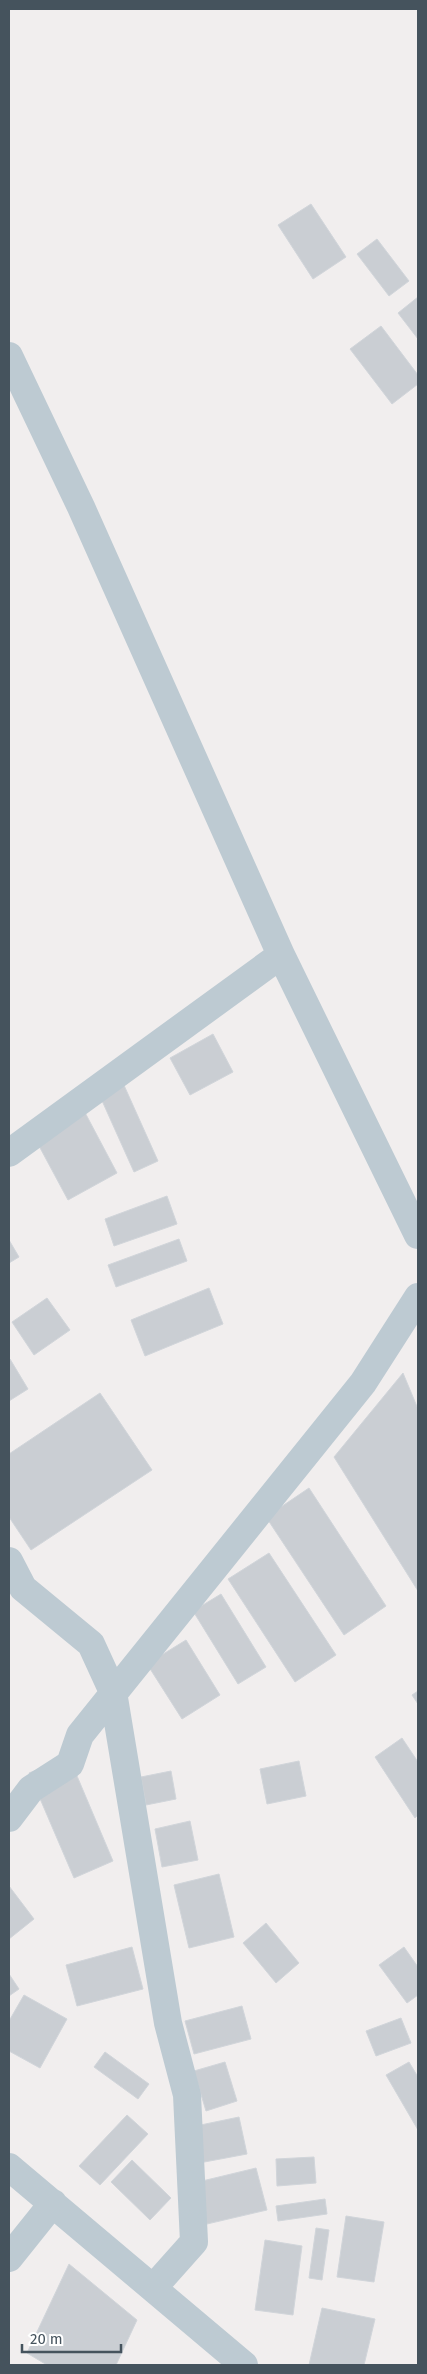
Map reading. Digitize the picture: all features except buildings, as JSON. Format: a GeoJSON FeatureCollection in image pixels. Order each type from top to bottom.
{"type":"FeatureCollection","features":[{"type":"Feature","properties":{"kind":"street"},"geometry":{"type":"LineString","coordinates":[[9,356],[81,507],[281,955],[418,1235]]}},
{"type":"Feature","properties":{"kind":"street"},"geometry":{"type":"LineString","coordinates":[[9,1152],[281,955]]}},
{"type":"Feature","properties":{"kind":"street"},"geometry":{"type":"LineString","coordinates":[[9,1818],[31,1789],[70,1764],[80,1734],[363,1382],[418,1297]]}},
{"type":"Feature","properties":{"kind":"street"},"geometry":{"type":"LineString","coordinates":[[9,1561],[16,1593],[91,1644],[112,1692],[168,2023],[187,2095],[194,2242],[153,2288]]}},
{"type":"Feature","properties":{"kind":"street"},"geometry":{"type":"LineString","coordinates":[[9,2167],[244,2365]]}},
{"type":"Feature","properties":{"kind":"street"},"geometry":{"type":"LineString","coordinates":[[9,2258],[54,2203]]}}]}
